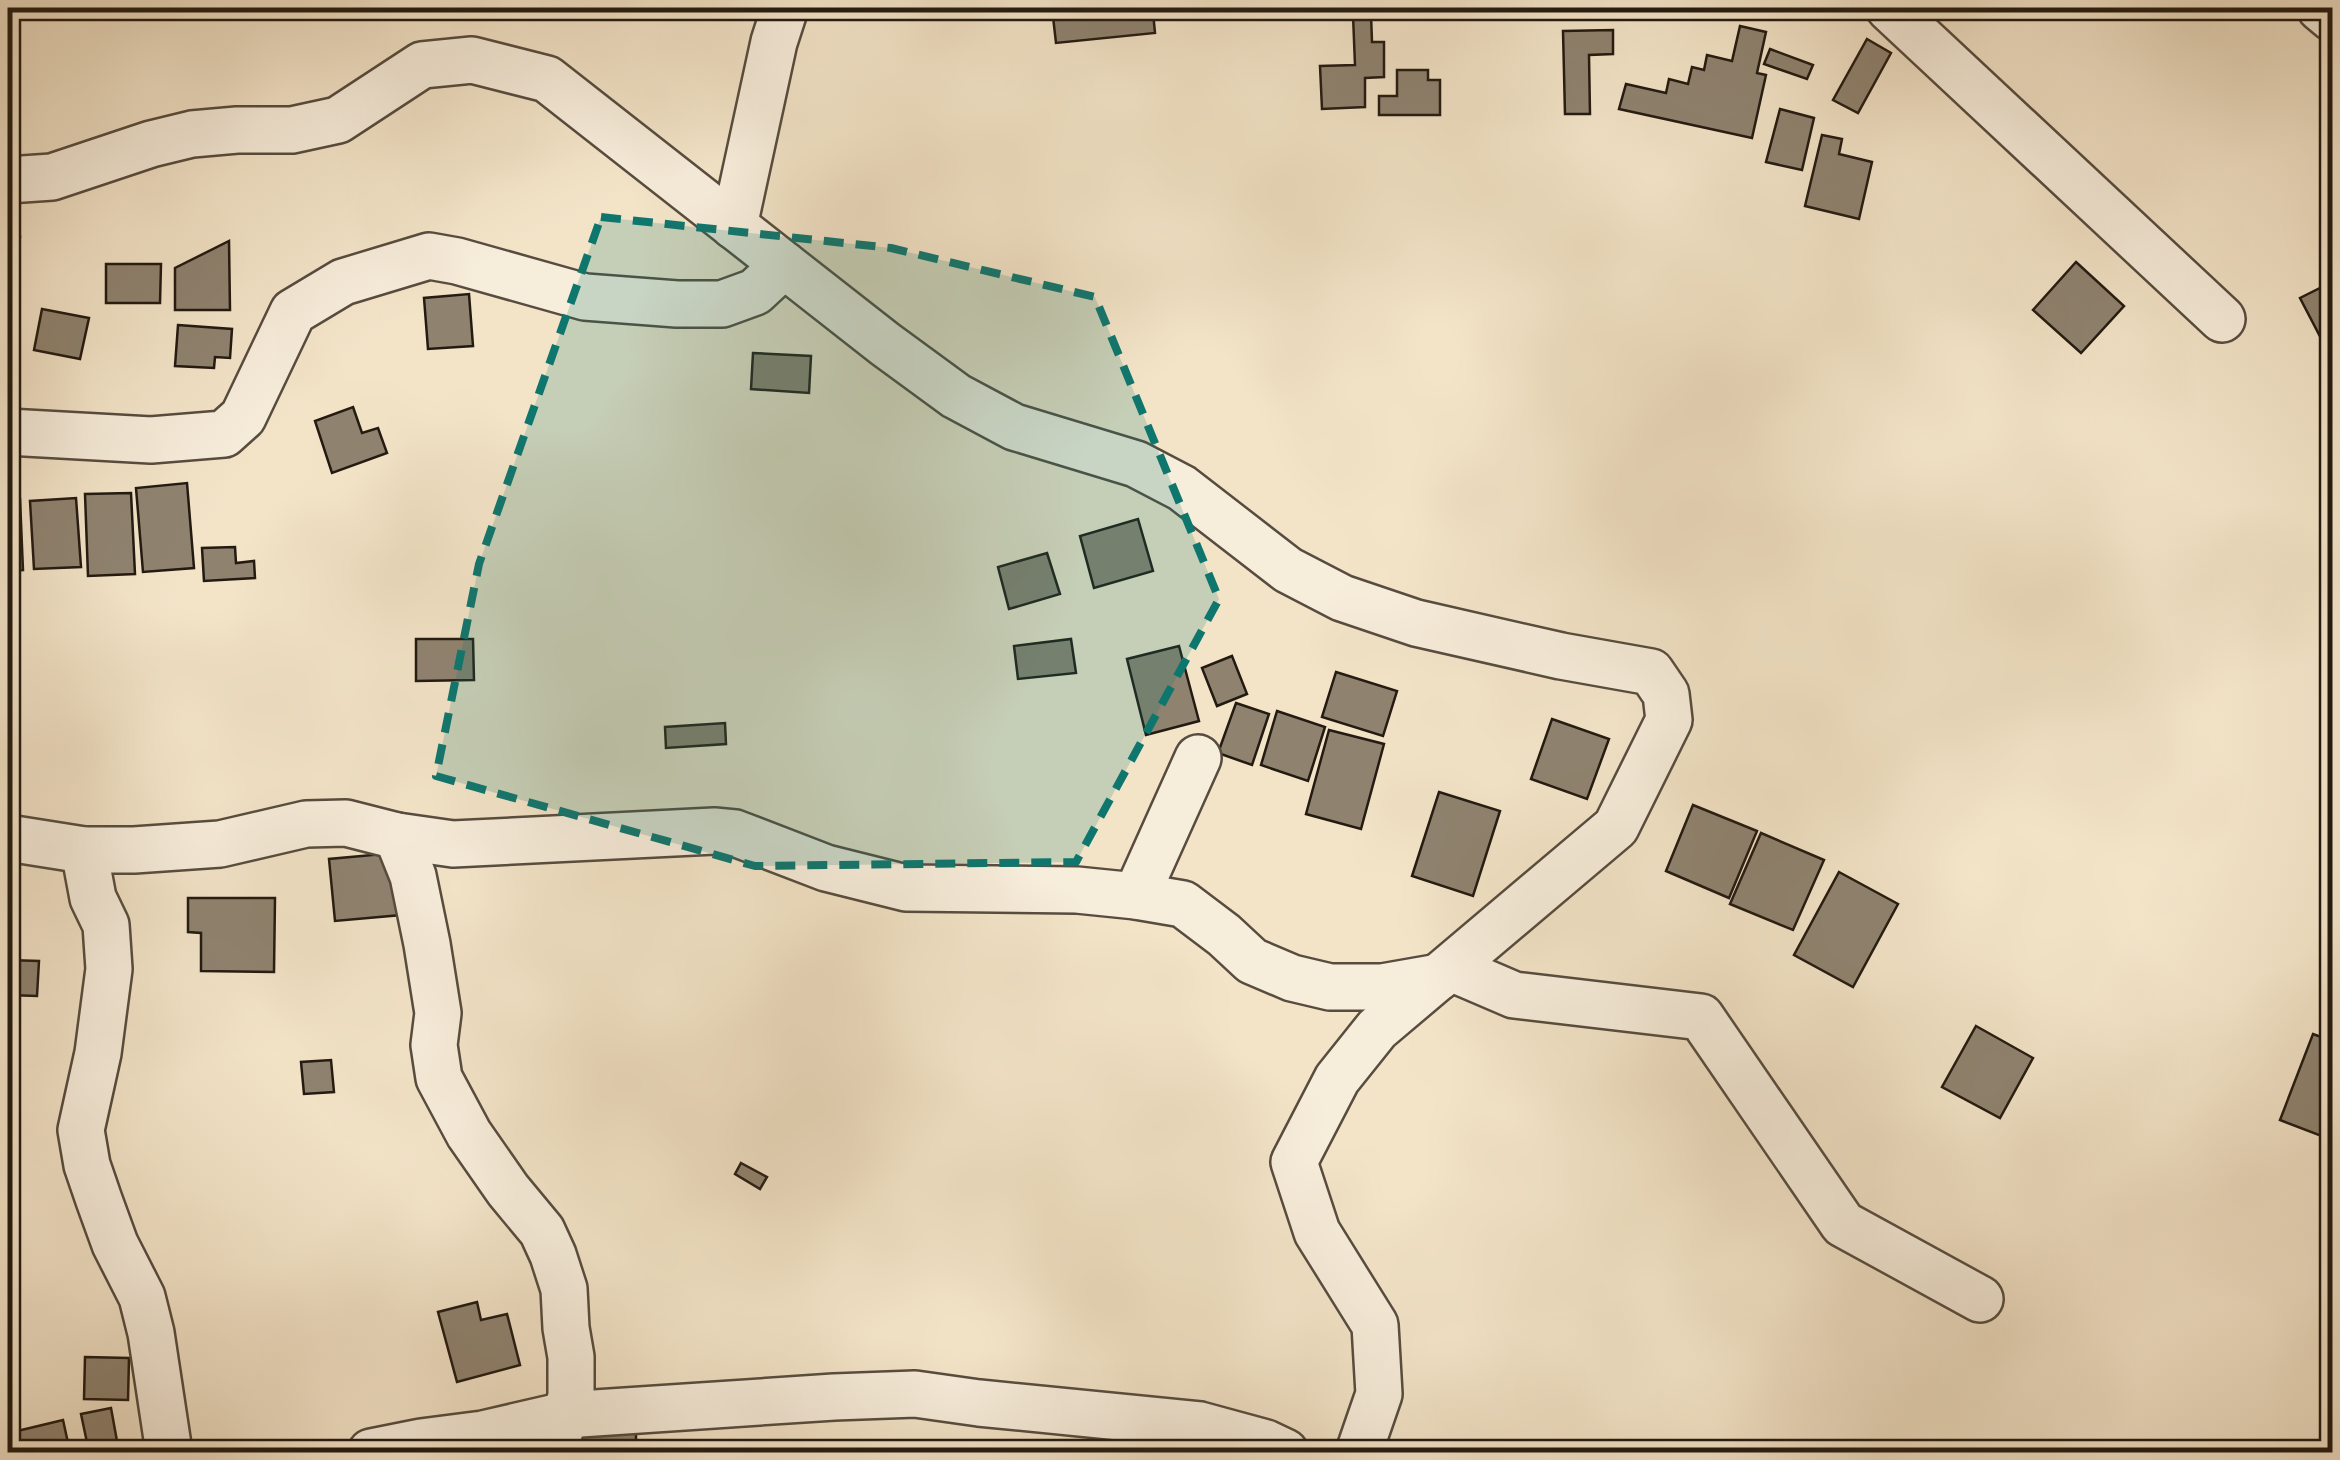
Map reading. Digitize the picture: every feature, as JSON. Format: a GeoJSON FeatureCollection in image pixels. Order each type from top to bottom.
{"type":"FeatureCollection","features":[{"type":"Feature","properties":{"kind":"street"},"geometry":{"type":"LineString","coordinates":[[734,226],[785,8]]}},
{"type":"Feature","properties":{"kind":"street"},"geometry":{"type":"LineString","coordinates":[[1889,8],[2222,319]]}},
{"type":"Feature","properties":{"kind":"street"},"geometry":{"type":"LineString","coordinates":[[2320,8],[2332,18]]}},
{"type":"Feature","properties":{"kind":"street"},"geometry":{"type":"LineString","coordinates":[[8,180],[52,177],[192,134],[292,130],[338,120],[422,65],[472,60],[547,79],[956,396],[1014,427],[1136,464],[1182,488],[1288,570],[1342,598],[1416,622],[1650,672],[1666,694],[1670,720],[1616,827],[1377,1029],[1338,1079],[1294,1162],[1317,1232],[1375,1326],[1379,1394],[1359,1452]]}},
{"type":"Feature","properties":{"kind":"street"},"geometry":{"type":"LineString","coordinates":[[8,432],[152,440],[224,434],[243,418],[293,312],[343,282],[428,256],[457,260],[585,297],[677,304],[722,304],[755,292],[784,265]]}},
{"type":"Feature","properties":{"kind":"street"},"geometry":{"type":"LineString","coordinates":[[1136,896],[1198,758]]}},
{"type":"Feature","properties":{"kind":"street"},"geometry":{"type":"LineString","coordinates":[[8,838],[84,850],[134,850],[220,844],[306,824],[346,823],[453,844],[735,833],[826,868],[906,888],[1077,890],[1183,904],[1252,961],[1292,978],[1330,986],[1382,986],[1446,972],[1514,995],[1701,1016],[1843,1224],[1980,1299]]}},
{"type":"Feature","properties":{"kind":"street"},"geometry":{"type":"LineString","coordinates":[[397,836],[413,876],[430,961],[438,1014],[434,1045],[439,1078],[479,1148],[542,1231],[564,1289],[571,1357],[570,1397],[559,1434]]}},
{"type":"Feature","properties":{"kind":"street"},"geometry":{"type":"LineString","coordinates":[[84,850],[93,898],[106,925],[109,969],[98,1054],[81,1130],[99,1200],[142,1297],[152,1333],[169,1452]]}},
{"type":"Feature","properties":{"kind":"street"},"geometry":{"type":"LineString","coordinates":[[371,1452],[484,1434],[559,1434],[765,1401],[915,1394],[1200,1426],[1266,1443],[1285,1452]]}},
{"type":"Feature","properties":{"kind":"highlighted area"},"geometry":{"type":"Polygon","coordinates":[[[601,217],[891,248],[1095,297],[1219,599],[1076,862],[755,866],[436,776],[479,564],[601,217]]]}},
{"type":"Feature","properties":{"kind":"building"},"geometry":{"type":"Polygon","coordinates":[[[1052,8],[1162,11],[1153,12],[1155,33],[1056,43],[1052,8]]]}},
{"type":"Feature","properties":{"kind":"building"},"geometry":{"type":"Polygon","coordinates":[[[1371,14],[1372,42],[1384,42],[1384,77],[1365,78],[1365,107],[1322,109],[1320,66],[1355,65],[1353,15],[1371,14]]]}},
{"type":"Feature","properties":{"kind":"building"},"geometry":{"type":"Polygon","coordinates":[[[1740,26],[1766,32],[1757,73],[1766,75],[1752,138],[1619,109],[1626,84],[1666,93],[1669,79],[1688,84],[1692,67],[1704,70],[1707,55],[1732,61],[1740,26]]]}},
{"type":"Feature","properties":{"kind":"building"},"geometry":{"type":"Polygon","coordinates":[[[1613,30],[1613,54],[1589,55],[1590,114],[1565,114],[1563,31],[1613,30]]]}},
{"type":"Feature","properties":{"kind":"building"},"geometry":{"type":"Polygon","coordinates":[[[1867,39],[1891,53],[1858,113],[1833,100],[1867,39]]]}},
{"type":"Feature","properties":{"kind":"building"},"geometry":{"type":"Polygon","coordinates":[[[1770,49],[1813,65],[1807,79],[1764,64],[1770,49]]]}},
{"type":"Feature","properties":{"kind":"building"},"geometry":{"type":"Polygon","coordinates":[[[1397,70],[1428,70],[1428,80],[1440,80],[1440,115],[1379,115],[1379,96],[1397,96],[1397,70]]]}},
{"type":"Feature","properties":{"kind":"building"},"geometry":{"type":"Polygon","coordinates":[[[1780,109],[1814,118],[1802,170],[1766,162],[1780,109]]]}},
{"type":"Feature","properties":{"kind":"building"},"geometry":{"type":"Polygon","coordinates":[[[1822,135],[1842,139],[1839,154],[1872,162],[1859,219],[1805,206],[1822,135]]]}},
{"type":"Feature","properties":{"kind":"building"},"geometry":{"type":"Polygon","coordinates":[[[8,236],[20,237],[14,292],[8,292],[8,236]]]}},
{"type":"Feature","properties":{"kind":"building"},"geometry":{"type":"Polygon","coordinates":[[[229,241],[230,310],[175,310],[175,268],[229,241]]]}},
{"type":"Feature","properties":{"kind":"building"},"geometry":{"type":"Polygon","coordinates":[[[2076,262],[2124,306],[2081,353],[2033,310],[2076,262]]]}},
{"type":"Feature","properties":{"kind":"building"},"geometry":{"type":"Polygon","coordinates":[[[106,264],[161,264],[160,303],[106,303],[106,264]]]}},
{"type":"Feature","properties":{"kind":"building"},"geometry":{"type":"Polygon","coordinates":[[[2332,282],[2332,342],[2325,346],[2300,298],[2332,282]]]}},
{"type":"Feature","properties":{"kind":"building"},"geometry":{"type":"Polygon","coordinates":[[[469,294],[473,346],[428,349],[424,298],[469,294]]]}},
{"type":"Feature","properties":{"kind":"building"},"geometry":{"type":"Polygon","coordinates":[[[42,309],[89,318],[80,359],[34,350],[42,309]]]}},
{"type":"Feature","properties":{"kind":"building"},"geometry":{"type":"Polygon","coordinates":[[[178,325],[232,329],[230,358],[215,357],[214,368],[175,366],[178,325]]]}},
{"type":"Feature","properties":{"kind":"building"},"geometry":{"type":"Polygon","coordinates":[[[753,353],[811,356],[809,393],[751,389],[753,353]]]}},
{"type":"Feature","properties":{"kind":"building"},"geometry":{"type":"Polygon","coordinates":[[[353,407],[362,433],[378,428],[387,453],[332,473],[315,421],[353,407]]]}},
{"type":"Feature","properties":{"kind":"building"},"geometry":{"type":"Polygon","coordinates":[[[187,483],[194,568],[143,572],[136,488],[187,483]]]}},
{"type":"Feature","properties":{"kind":"building"},"geometry":{"type":"Polygon","coordinates":[[[131,493],[135,574],[88,576],[85,494],[131,493]]]}},
{"type":"Feature","properties":{"kind":"building"},"geometry":{"type":"Polygon","coordinates":[[[76,498],[81,567],[34,569],[30,501],[76,498]]]}},
{"type":"Feature","properties":{"kind":"building"},"geometry":{"type":"Polygon","coordinates":[[[20,499],[23,570],[8,571],[8,500],[20,499]]]}},
{"type":"Feature","properties":{"kind":"building"},"geometry":{"type":"Polygon","coordinates":[[[1138,519],[1153,571],[1094,588],[1080,536],[1138,519]]]}},
{"type":"Feature","properties":{"kind":"building"},"geometry":{"type":"Polygon","coordinates":[[[235,547],[236,563],[254,561],[255,578],[204,581],[202,548],[235,547]]]}},
{"type":"Feature","properties":{"kind":"building"},"geometry":{"type":"Polygon","coordinates":[[[1047,553],[1060,594],[1009,609],[998,567],[1047,553]]]}},
{"type":"Feature","properties":{"kind":"building"},"geometry":{"type":"Polygon","coordinates":[[[416,639],[473,639],[474,680],[416,681],[416,639]]]}},
{"type":"Feature","properties":{"kind":"building"},"geometry":{"type":"Polygon","coordinates":[[[1071,639],[1076,673],[1018,679],[1014,646],[1071,639]]]}},
{"type":"Feature","properties":{"kind":"building"},"geometry":{"type":"Polygon","coordinates":[[[1179,646],[1199,721],[1146,735],[1127,659],[1179,646]]]}},
{"type":"Feature","properties":{"kind":"building"},"geometry":{"type":"Polygon","coordinates":[[[1232,656],[1247,694],[1217,706],[1202,668],[1232,656]]]}},
{"type":"Feature","properties":{"kind":"building"},"geometry":{"type":"Polygon","coordinates":[[[1336,672],[1397,691],[1383,736],[1322,717],[1336,672]]]}},
{"type":"Feature","properties":{"kind":"building"},"geometry":{"type":"Polygon","coordinates":[[[1236,703],[1269,714],[1252,765],[1218,753],[1236,703]]]}},
{"type":"Feature","properties":{"kind":"building"},"geometry":{"type":"Polygon","coordinates":[[[1277,711],[1325,727],[1308,781],[1261,765],[1277,711]]]}},
{"type":"Feature","properties":{"kind":"building"},"geometry":{"type":"Polygon","coordinates":[[[1552,719],[1609,739],[1587,799],[1531,779],[1552,719]]]}},
{"type":"Feature","properties":{"kind":"building"},"geometry":{"type":"Polygon","coordinates":[[[725,723],[726,744],[666,748],[665,727],[725,723]]]}},
{"type":"Feature","properties":{"kind":"building"},"geometry":{"type":"Polygon","coordinates":[[[1329,730],[1384,744],[1361,829],[1306,814],[1329,730]]]}},
{"type":"Feature","properties":{"kind":"building"},"geometry":{"type":"Polygon","coordinates":[[[1439,792],[1500,811],[1473,896],[1412,876],[1439,792]]]}},
{"type":"Feature","properties":{"kind":"building"},"geometry":{"type":"Polygon","coordinates":[[[1693,805],[1757,831],[1729,898],[1666,871],[1693,805]]]}},
{"type":"Feature","properties":{"kind":"building"},"geometry":{"type":"Polygon","coordinates":[[[1761,833],[1824,860],[1793,930],[1730,904],[1761,833]]]}},
{"type":"Feature","properties":{"kind":"building"},"geometry":{"type":"Polygon","coordinates":[[[394,853],[401,915],[335,921],[329,859],[394,853]]]}},
{"type":"Feature","properties":{"kind":"building"},"geometry":{"type":"Polygon","coordinates":[[[1839,872],[1898,904],[1853,987],[1794,955],[1839,872]]]}},
{"type":"Feature","properties":{"kind":"building"},"geometry":{"type":"Polygon","coordinates":[[[188,898],[275,898],[274,972],[201,971],[201,933],[188,932],[188,898]]]}},
{"type":"Feature","properties":{"kind":"building"},"geometry":{"type":"Polygon","coordinates":[[[8,960],[39,961],[37,996],[8,995],[8,960]]]}},
{"type":"Feature","properties":{"kind":"building"},"geometry":{"type":"Polygon","coordinates":[[[1976,1026],[2033,1058],[2000,1118],[1942,1087],[1976,1026]]]}},
{"type":"Feature","properties":{"kind":"building"},"geometry":{"type":"Polygon","coordinates":[[[2313,1034],[2332,1041],[2332,1140],[2280,1120],[2313,1034]]]}},
{"type":"Feature","properties":{"kind":"building"},"geometry":{"type":"Polygon","coordinates":[[[331,1060],[334,1092],[304,1094],[301,1062],[331,1060]]]}},
{"type":"Feature","properties":{"kind":"building"},"geometry":{"type":"Polygon","coordinates":[[[741,1163],[767,1177],[760,1189],[735,1174],[741,1163]]]}},
{"type":"Feature","properties":{"kind":"building"},"geometry":{"type":"Polygon","coordinates":[[[477,1302],[481,1320],[507,1314],[520,1365],[457,1382],[438,1312],[477,1302]]]}},
{"type":"Feature","properties":{"kind":"building"},"geometry":{"type":"Polygon","coordinates":[[[85,1357],[129,1358],[128,1400],[84,1399],[85,1357]]]}},
{"type":"Feature","properties":{"kind":"building"},"geometry":{"type":"Polygon","coordinates":[[[111,1408],[119,1452],[89,1452],[81,1414],[111,1408]]]}},
{"type":"Feature","properties":{"kind":"building"},"geometry":{"type":"Polygon","coordinates":[[[63,1420],[70,1452],[14,1452],[9,1433],[63,1420]]]}},
{"type":"Feature","properties":{"kind":"building"},"geometry":{"type":"Polygon","coordinates":[[[636,1425],[636,1452],[581,1452],[581,1426],[636,1425]]]}},
{"type":"Feature","properties":{"kind":"building"},"geometry":{"type":"Polygon","coordinates":[[[1165,1434],[1207,1452],[1157,1452],[1165,1434]]]}}]}
